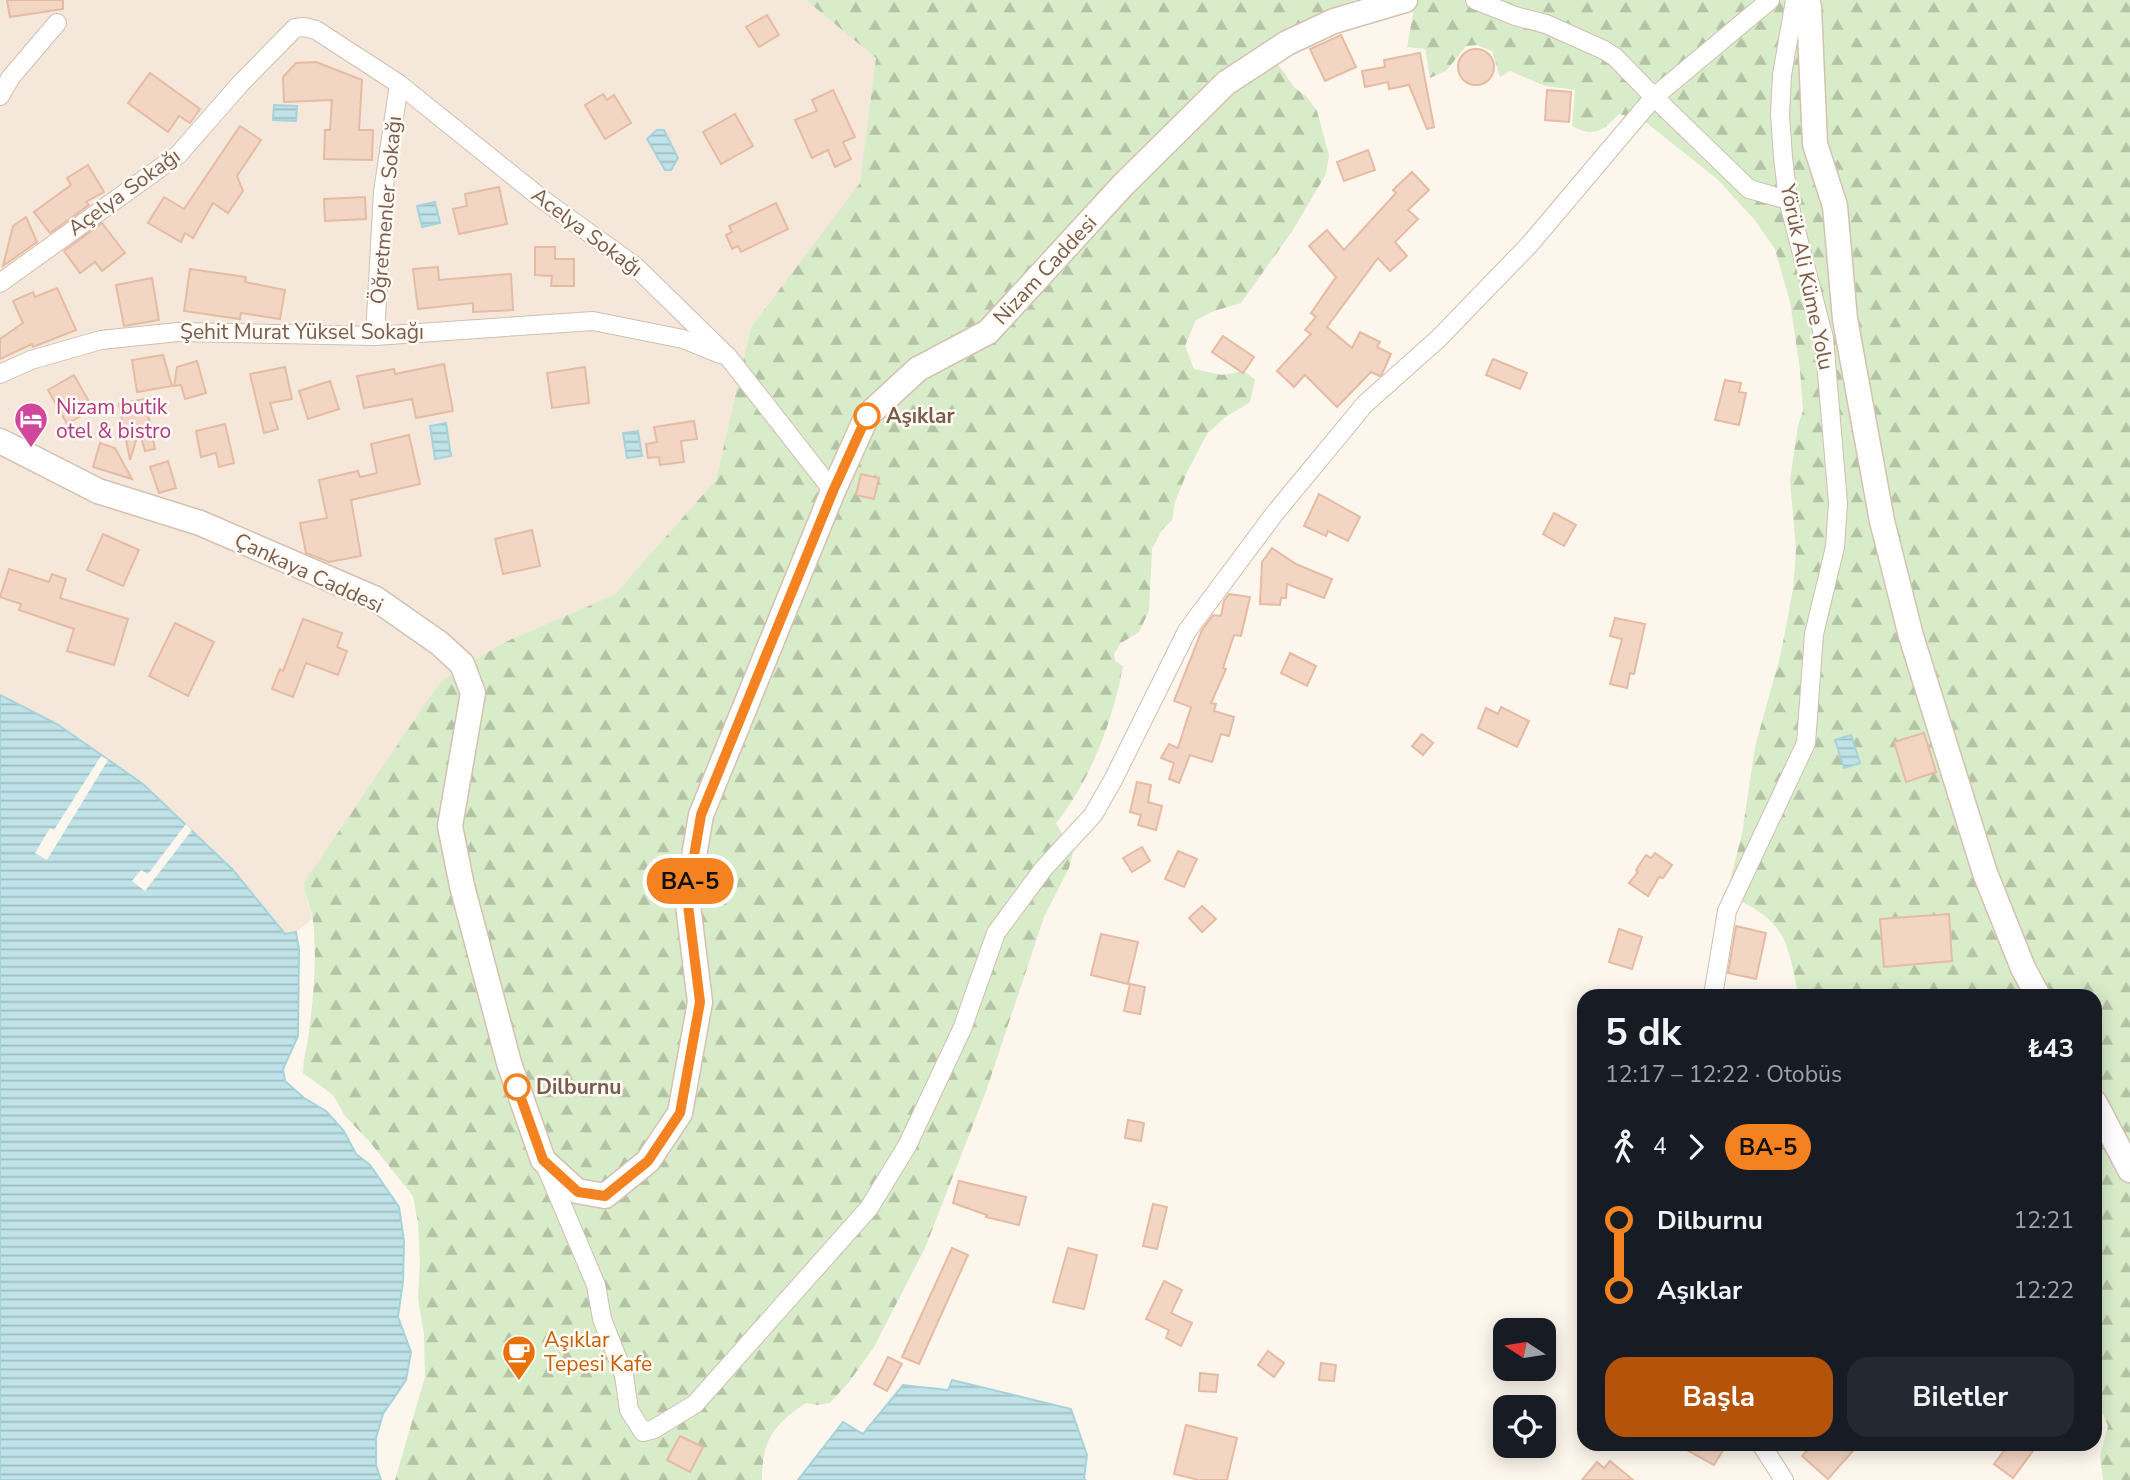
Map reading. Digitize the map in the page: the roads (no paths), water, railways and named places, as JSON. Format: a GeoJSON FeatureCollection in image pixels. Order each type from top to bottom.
{"type":"FeatureCollection","features":[{"type":"Feature","properties":{"kind":"street","name":"Nizam Caddesi"},"geometry":{"type":"LineString","coordinates":[[509,1063],[543,1160],[578,1192],[605,1196],[648,1161],[680,1113],[700,1002],[687,897],[701,815],[833,491],[867,416],[918,369],[988,332],[1123,186],[1226,83],[1287,43],[1334,21],[1405,0]]}},
{"type":"Feature","properties":{"kind":"street"},"geometry":{"type":"LineString","coordinates":[[1475,0],[1515,16],[1546,24],[1615,57],[1749,189],[1788,200]]}},
{"type":"Feature","properties":{"kind":"street"},"geometry":{"type":"LineString","coordinates":[[543,1160],[596,1284],[602,1319],[624,1375],[629,1410],[643,1432],[654,1429],[695,1404],[869,1209],[907,1146],[962,1029],[996,933],[1044,868],[1093,815],[1187,631],[1275,513],[1365,404],[1438,339],[1530,244],[1654,97],[1770,0]]}},
{"type":"Feature","properties":{"kind":"street","name":"Yörük Ali Küme Yolu"},"geometry":{"type":"LineString","coordinates":[[1714,989],[1727,911],[1806,743],[1814,634],[1835,547],[1838,503],[1825,338],[1788,200],[1780,115],[1782,75],[1796,0]]}},
{"type":"Feature","properties":{"kind":"street"},"geometry":{"type":"LineString","coordinates":[[1807,0],[1815,144],[1835,205],[1845,318],[1882,521],[1911,636],[1985,873],[2023,968],[2034,989]]}},
{"type":"Feature","properties":{"kind":"street"},"geometry":{"type":"LineString","coordinates":[[0,96],[10,77],[57,23]]}},
{"type":"Feature","properties":{"kind":"street","name":"Acelya Sokağı"},"geometry":{"type":"LineString","coordinates":[[295,28],[316,30],[399,84],[542,198],[635,266],[729,358],[833,491]]}},
{"type":"Feature","properties":{"kind":"street","name":"Açelya Sokağı"},"geometry":{"type":"LineString","coordinates":[[0,283],[178,155],[241,83],[295,28]]}},
{"type":"Feature","properties":{"kind":"street","name":"Öğretmenler Sokağı"},"geometry":{"type":"LineString","coordinates":[[375,336],[383,192],[399,84]]}},
{"type":"Feature","properties":{"kind":"street","name":"Şehit Murat Yüksel Sokağı"},"geometry":{"type":"LineString","coordinates":[[0,374],[31,360],[101,340],[178,332],[375,336],[593,321],[683,339],[729,358]]}},
{"type":"Feature","properties":{"kind":"street","name":"Çankaya Caddesi"},"geometry":{"type":"LineString","coordinates":[[0,440],[98,492],[200,523],[376,599],[439,643],[463,664],[473,693],[450,826],[465,895],[509,1063]]}},
{"type":"Feature","properties":{"kind":"street"},"geometry":{"type":"LineString","coordinates":[[2102,1116],[2130,1170]]}},
{"type":"Feature","properties":{"kind":"street"},"geometry":{"type":"LineString","coordinates":[[1765,1451],[1784,1480]]}},
{"type":"Feature","properties":{"kind":"water"},"geometry":{"type":"Polygon","coordinates":[[[274,105],[297,106],[296,121],[273,120],[274,105]]]}},
{"type":"Feature","properties":{"kind":"water"},"geometry":{"type":"Polygon","coordinates":[[[657,130],[664,130],[678,158],[671,170],[665,170],[647,139],[657,130]]]}},
{"type":"Feature","properties":{"kind":"water"},"geometry":{"type":"Polygon","coordinates":[[[435,202],[440,223],[422,227],[417,206],[435,202]]]}},
{"type":"Feature","properties":{"kind":"water"},"geometry":{"type":"Polygon","coordinates":[[[446,423],[451,456],[435,459],[430,426],[446,423]]]}},
{"type":"Feature","properties":{"kind":"water"},"geometry":{"type":"Polygon","coordinates":[[[638,431],[642,456],[627,458],[623,433],[638,431]]]}},
{"type":"Feature","properties":{"kind":"water"},"geometry":{"type":"Polygon","coordinates":[[[0,695],[57,724],[143,784],[233,870],[285,934],[296,932],[299,949],[298,1036],[283,1069],[285,1081],[304,1098],[326,1111],[344,1131],[356,1154],[370,1165],[399,1207],[404,1241],[403,1281],[398,1317],[411,1352],[406,1380],[383,1414],[376,1438],[376,1465],[381,1480],[0,1480],[0,695]]]}},
{"type":"Feature","properties":{"kind":"water"},"geometry":{"type":"Polygon","coordinates":[[[1851,735],[1860,763],[1844,768],[1835,740],[1851,735]]]}},
{"type":"Feature","properties":{"kind":"water"},"geometry":{"type":"Polygon","coordinates":[[[952,1380],[1071,1409],[1087,1455],[1086,1480],[798,1480],[843,1422],[863,1434],[903,1385],[948,1390],[952,1380]]]}},
{"type":"Feature","properties":{"kind":"place","name":"Aşıklar"},"geometry":{"type":"Point","coordinates":[867,416]}},
{"type":"Feature","properties":{"kind":"place","name":"Nizam butik otel & bistro"},"geometry":{"type":"Point","coordinates":[31,449]}},
{"type":"Feature","properties":{"kind":"place","name":"Dilburnu"},"geometry":{"type":"Point","coordinates":[517,1087]}},
{"type":"Feature","properties":{"kind":"place","name":"Aşıklar Tepesi Kafe"},"geometry":{"type":"Point","coordinates":[519,1382]}}]}
